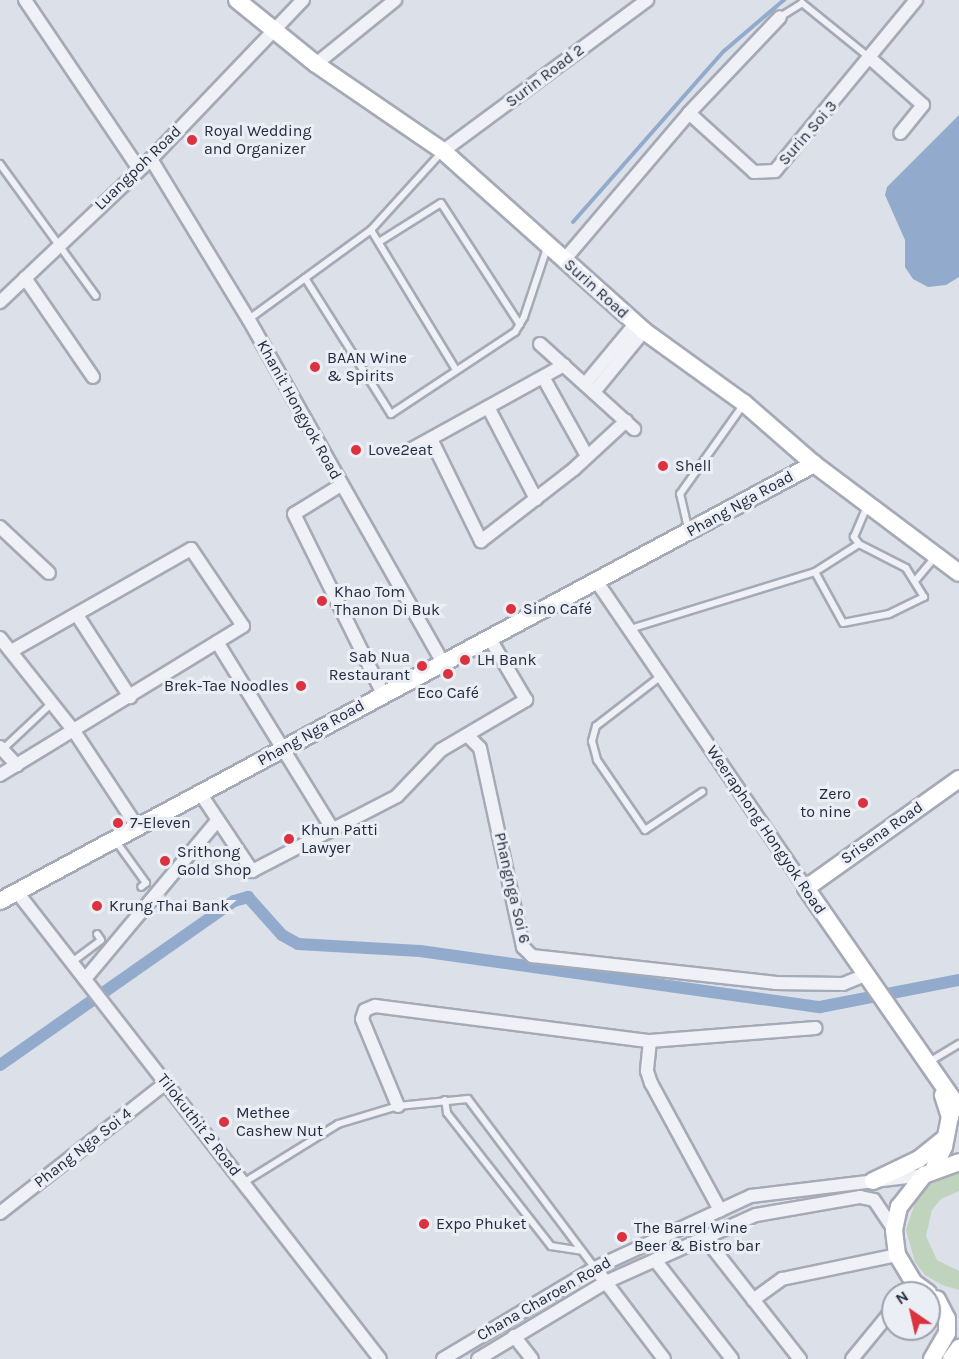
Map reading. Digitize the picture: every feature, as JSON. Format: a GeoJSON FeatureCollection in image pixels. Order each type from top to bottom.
{"type":"FeatureCollection","features":[{"type":"Feature","properties":{"kind":"street"},"geometry":{"type":"LineString","coordinates":[[25,0],[139,169]]}},
{"type":"Feature","properties":{"kind":"street","name":"Surin Road"},"geometry":{"type":"LineString","coordinates":[[237,0],[316,64],[443,151],[640,327],[744,403],[814,464],[959,573]]}},
{"type":"Feature","properties":{"kind":"street","name":"Luangpoh Road"},"geometry":{"type":"LineString","coordinates":[[0,302],[151,159],[272,29],[303,0]]}},
{"type":"Feature","properties":{"kind":"street"},"geometry":{"type":"LineString","coordinates":[[316,64],[394,0]]}},
{"type":"Feature","properties":{"kind":"street","name":"Surin Road 2"},"geometry":{"type":"LineString","coordinates":[[443,151],[647,0]]}},
{"type":"Feature","properties":{"kind":"street","name":"Surin Soi 3"},"geometry":{"type":"LineString","coordinates":[[689,113],[754,172],[775,171],[871,59],[916,0]]}},
{"type":"Feature","properties":{"kind":"street"},"geometry":{"type":"LineString","coordinates":[[564,260],[689,113],[780,17]]}},
{"type":"Feature","properties":{"kind":"street"},"geometry":{"type":"LineString","coordinates":[[871,59],[923,105],[900,133]]}},
{"type":"Feature","properties":{"kind":"street","name":"Khanit Hongyok Road"},"geometry":{"type":"LineString","coordinates":[[151,159],[249,320],[444,664]]}},
{"type":"Feature","properties":{"kind":"street"},"geometry":{"type":"LineString","coordinates":[[25,278],[93,377]]}},
{"type":"Feature","properties":{"kind":"street"},"geometry":{"type":"LineString","coordinates":[[590,388],[640,327]]}},
{"type":"Feature","properties":{"kind":"street"},"geometry":{"type":"LineString","coordinates":[[431,439],[481,541],[587,456],[630,425],[540,344]]}},
{"type":"Feature","properties":{"kind":"street"},"geometry":{"type":"LineString","coordinates":[[410,450],[564,365]]}},
{"type":"Feature","properties":{"kind":"street"},"geometry":{"type":"LineString","coordinates":[[543,377],[587,456]]}},
{"type":"Feature","properties":{"kind":"street"},"geometry":{"type":"LineString","coordinates":[[488,407],[536,499]]}},
{"type":"Feature","properties":{"kind":"street","name":"Phang Nga Road"},"geometry":{"type":"LineString","coordinates":[[0,901],[136,825],[444,664],[814,464]]}},
{"type":"Feature","properties":{"kind":"street"},"geometry":{"type":"LineString","coordinates":[[341,485],[294,514],[383,694]]}},
{"type":"Feature","properties":{"kind":"street"},"geometry":{"type":"LineString","coordinates":[[0,527],[49,573]]}},
{"type":"Feature","properties":{"kind":"street"},"geometry":{"type":"LineString","coordinates":[[0,776],[243,626],[190,549],[13,650]]}},
{"type":"Feature","properties":{"kind":"street","name":"Weeraphong Hongyok Road"},"geometry":{"type":"LineString","coordinates":[[597,582],[935,1079],[959,1108]]}},
{"type":"Feature","properties":{"kind":"street"},"geometry":{"type":"LineString","coordinates":[[77,615],[130,697]]}},
{"type":"Feature","properties":{"kind":"street"},"geometry":{"type":"LineString","coordinates":[[0,638],[13,650],[74,731],[136,825]]}},
{"type":"Feature","properties":{"kind":"street"},"geometry":{"type":"LineString","coordinates":[[200,793],[252,871],[333,830],[397,796],[441,750],[526,700],[490,639]]}},
{"type":"Feature","properties":{"kind":"street"},"geometry":{"type":"LineString","coordinates":[[217,642],[333,830]]}},
{"type":"Feature","properties":{"kind":"street","name":"Phangnga Soi 6"},"geometry":{"type":"LineString","coordinates":[[467,735],[480,748],[523,947],[532,956],[775,983],[843,984],[867,978]]}},
{"type":"Feature","properties":{"kind":"street"},"geometry":{"type":"LineString","coordinates":[[1,748],[17,765]]}},
{"type":"Feature","properties":{"kind":"street","name":"Srisena Road"},"geometry":{"type":"LineString","coordinates":[[806,888],[959,779]]}},
{"type":"Feature","properties":{"kind":"street"},"geometry":{"type":"LineString","coordinates":[[89,984],[217,821]]}},
{"type":"Feature","properties":{"kind":"street","name":"Tilokuthit 2 Road"},"geometry":{"type":"LineString","coordinates":[[17,892],[380,1359]]}},
{"type":"Feature","properties":{"kind":"street"},"geometry":{"type":"LineString","coordinates":[[398,1106],[362,1019],[365,1010],[375,1006],[650,1041],[816,1028]]}},
{"type":"Feature","properties":{"kind":"street"},"geometry":{"type":"LineString","coordinates":[[650,1041],[647,1071],[651,1083],[720,1210]]}},
{"type":"Feature","properties":{"kind":"street","name":"Weeraphong Hongyok Road"},"geometry":{"type":"LineString","coordinates":[[894,1230],[899,1207],[929,1171],[947,1136],[950,1117],[935,1079]]}},
{"type":"Feature","properties":{"kind":"street","name":"Phang Nga Soi 4"},"geometry":{"type":"LineString","coordinates":[[0,1214],[166,1083]]}},
{"type":"Feature","properties":{"kind":"street"},"geometry":{"type":"LineString","coordinates":[[873,1181],[919,1159],[947,1136]]}},
{"type":"Feature","properties":{"kind":"street"},"geometry":{"type":"LineString","coordinates":[[929,1171],[959,1162]]}},
{"type":"Feature","properties":{"kind":"street","name":"Chana Charoen Road"},"geometry":{"type":"LineString","coordinates":[[443,1359],[595,1268],[750,1196],[873,1181],[929,1171]]}},
{"type":"Feature","properties":{"kind":"street","name":"Chana Charoen Road"},"geometry":{"type":"LineString","coordinates":[[478,1359],[606,1282],[756,1215],[860,1197],[874,1200],[894,1230]]}},
{"type":"Feature","properties":{"kind":"street"},"geometry":{"type":"LineString","coordinates":[[894,1230],[897,1255],[907,1281]]}},
{"type":"Feature","properties":{"kind":"street"},"geometry":{"type":"LineString","coordinates":[[705,1238],[800,1359]]}},
{"type":"Feature","properties":{"kind":"street"},"geometry":{"type":"LineString","coordinates":[[753,1300],[782,1279],[897,1255]]}},
{"type":"Feature","properties":{"kind":"street"},"geometry":{"type":"LineString","coordinates":[[655,1260],[732,1359]]}},
{"type":"Feature","properties":{"kind":"street"},"geometry":{"type":"LineString","coordinates":[[595,1268],[663,1359]]}},
{"type":"Feature","properties":{"kind":"street"},"geometry":{"type":"LineString","coordinates":[[941,1298],[959,1304]]}},
{"type":"Feature","properties":{"kind":"street"},"geometry":{"type":"LineString","coordinates":[[932,1359],[947,1333],[946,1319],[941,1311]]}},
{"type":"Feature","properties":{"kind":"street"},"geometry":{"type":"LineString","coordinates":[[852,1359],[881,1323]]}},
{"type":"Feature","properties":{"kind":"street"},"geometry":{"type":"LineString","coordinates":[[514,1336],[532,1359]]}},
{"type":"Feature","properties":{"kind":"street"},"geometry":{"type":"LineString","coordinates":[[951,1359],[959,1348]]}},
{"type":"Feature","properties":{"kind":"lane"},"geometry":{"type":"LineString","coordinates":[[780,17],[802,3],[871,59]]}},
{"type":"Feature","properties":{"kind":"lane"},"geometry":{"type":"LineString","coordinates":[[249,320],[371,230],[443,151]]}},
{"type":"Feature","properties":{"kind":"lane"},"geometry":{"type":"LineString","coordinates":[[0,164],[57,246],[96,296]]}},
{"type":"Feature","properties":{"kind":"lane"},"geometry":{"type":"LineString","coordinates":[[379,242],[441,203],[520,324]]}},
{"type":"Feature","properties":{"kind":"lane"},"geometry":{"type":"LineString","coordinates":[[371,230],[456,370]]}},
{"type":"Feature","properties":{"kind":"lane"},"geometry":{"type":"LineString","coordinates":[[305,279],[391,414],[515,332],[520,324],[548,244]]}},
{"type":"Feature","properties":{"kind":"lane"},"geometry":{"type":"LineString","coordinates":[[689,532],[680,494],[744,403]]}},
{"type":"Feature","properties":{"kind":"lane"},"geometry":{"type":"LineString","coordinates":[[815,572],[843,623],[889,614],[924,597],[915,581],[894,559],[859,544],[854,537],[868,505]]}},
{"type":"Feature","properties":{"kind":"lane"},"geometry":{"type":"LineString","coordinates":[[629,629],[815,572],[859,544]]}},
{"type":"Feature","properties":{"kind":"lane"},"geometry":{"type":"LineString","coordinates":[[915,581],[936,556]]}},
{"type":"Feature","properties":{"kind":"lane"},"geometry":{"type":"LineString","coordinates":[[661,676],[596,726],[592,741],[597,760],[645,830],[702,792]]}},
{"type":"Feature","properties":{"kind":"lane"},"geometry":{"type":"LineString","coordinates":[[1,748],[52,702]]}},
{"type":"Feature","properties":{"kind":"lane"},"geometry":{"type":"LineString","coordinates":[[113,838],[146,883],[141,887]]}},
{"type":"Feature","properties":{"kind":"lane"},"geometry":{"type":"LineString","coordinates":[[72,962],[101,940],[97,934]]}},
{"type":"Feature","properties":{"kind":"lane"},"geometry":{"type":"LineString","coordinates":[[926,1064],[959,1044]]}},
{"type":"Feature","properties":{"kind":"lane"},"geometry":{"type":"LineString","coordinates":[[243,1183],[338,1124],[398,1106],[468,1099],[595,1268]]}},
{"type":"Feature","properties":{"kind":"lane"},"geometry":{"type":"LineString","coordinates":[[445,1100],[447,1113],[552,1246],[582,1251]]}},
{"type":"Feature","properties":{"kind":"green space"},"geometry":{"type":"Polygon","coordinates":[[[959,1172],[959,1191],[941,1199],[932,1210],[926,1236],[937,1260],[959,1271],[959,1290],[942,1285],[941,1281],[935,1281],[925,1275],[915,1262],[906,1230],[917,1197],[928,1185],[959,1172]]]}},
{"type":"Feature","properties":{"kind":"water"},"geometry":{"type":"Polygon","coordinates":[[[959,115],[959,277],[946,285],[928,287],[913,279],[905,267],[905,240],[885,195],[887,187],[959,115]]]}},
{"type":"Feature","properties":{"kind":"waterway"},"geometry":{"type":"LineString","coordinates":[[573,222],[724,51],[784,0]]}},
{"type":"Feature","properties":{"kind":"waterway"},"geometry":{"type":"LineString","coordinates":[[0,1065],[234,901],[248,897],[282,935],[298,944],[420,951],[820,1007],[959,980]]}},
{"type":"Feature","properties":{"kind":"place","name":"Royal Wedding and Organizer"},"geometry":{"type":"Point","coordinates":[192,140]}},
{"type":"Feature","properties":{"kind":"place","name":"BAAN Wine & Spirits"},"geometry":{"type":"Point","coordinates":[315,367]}},
{"type":"Feature","properties":{"kind":"place","name":"Love2eat"},"geometry":{"type":"Point","coordinates":[356,450]}},
{"type":"Feature","properties":{"kind":"place","name":"Shell"},"geometry":{"type":"Point","coordinates":[663,466]}},
{"type":"Feature","properties":{"kind":"place","name":"Khao Tom Thanon Di Buk"},"geometry":{"type":"Point","coordinates":[322,601]}},
{"type":"Feature","properties":{"kind":"place","name":"Sino Café"},"geometry":{"type":"Point","coordinates":[511,609]}},
{"type":"Feature","properties":{"kind":"place","name":"LH Bank"},"geometry":{"type":"Point","coordinates":[465,660]}},
{"type":"Feature","properties":{"kind":"place","name":"Sab Nua Restaurant"},"geometry":{"type":"Point","coordinates":[422,666]}},
{"type":"Feature","properties":{"kind":"place","name":"Eco Café"},"geometry":{"type":"Point","coordinates":[448,674]}},
{"type":"Feature","properties":{"kind":"place","name":"Brek-Tae Noodles"},"geometry":{"type":"Point","coordinates":[301,686]}},
{"type":"Feature","properties":{"kind":"place","name":"Zero to nine"},"geometry":{"type":"Point","coordinates":[863,803]}},
{"type":"Feature","properties":{"kind":"place","name":"7-Eleven"},"geometry":{"type":"Point","coordinates":[118,823]}},
{"type":"Feature","properties":{"kind":"place","name":"Khun Patti Lawyer"},"geometry":{"type":"Point","coordinates":[289,839]}},
{"type":"Feature","properties":{"kind":"place","name":"Srithong Gold Shop"},"geometry":{"type":"Point","coordinates":[165,861]}},
{"type":"Feature","properties":{"kind":"place","name":"Krung Thai Bank"},"geometry":{"type":"Point","coordinates":[97,906]}},
{"type":"Feature","properties":{"kind":"place","name":"Methee Cashew Nut"},"geometry":{"type":"Point","coordinates":[224,1122]}},
{"type":"Feature","properties":{"kind":"place","name":"Expo Phuket"},"geometry":{"type":"Point","coordinates":[424,1224]}},
{"type":"Feature","properties":{"kind":"place","name":"The Barrel Wine Beer & Bistro bar"},"geometry":{"type":"Point","coordinates":[622,1237]}}]}
